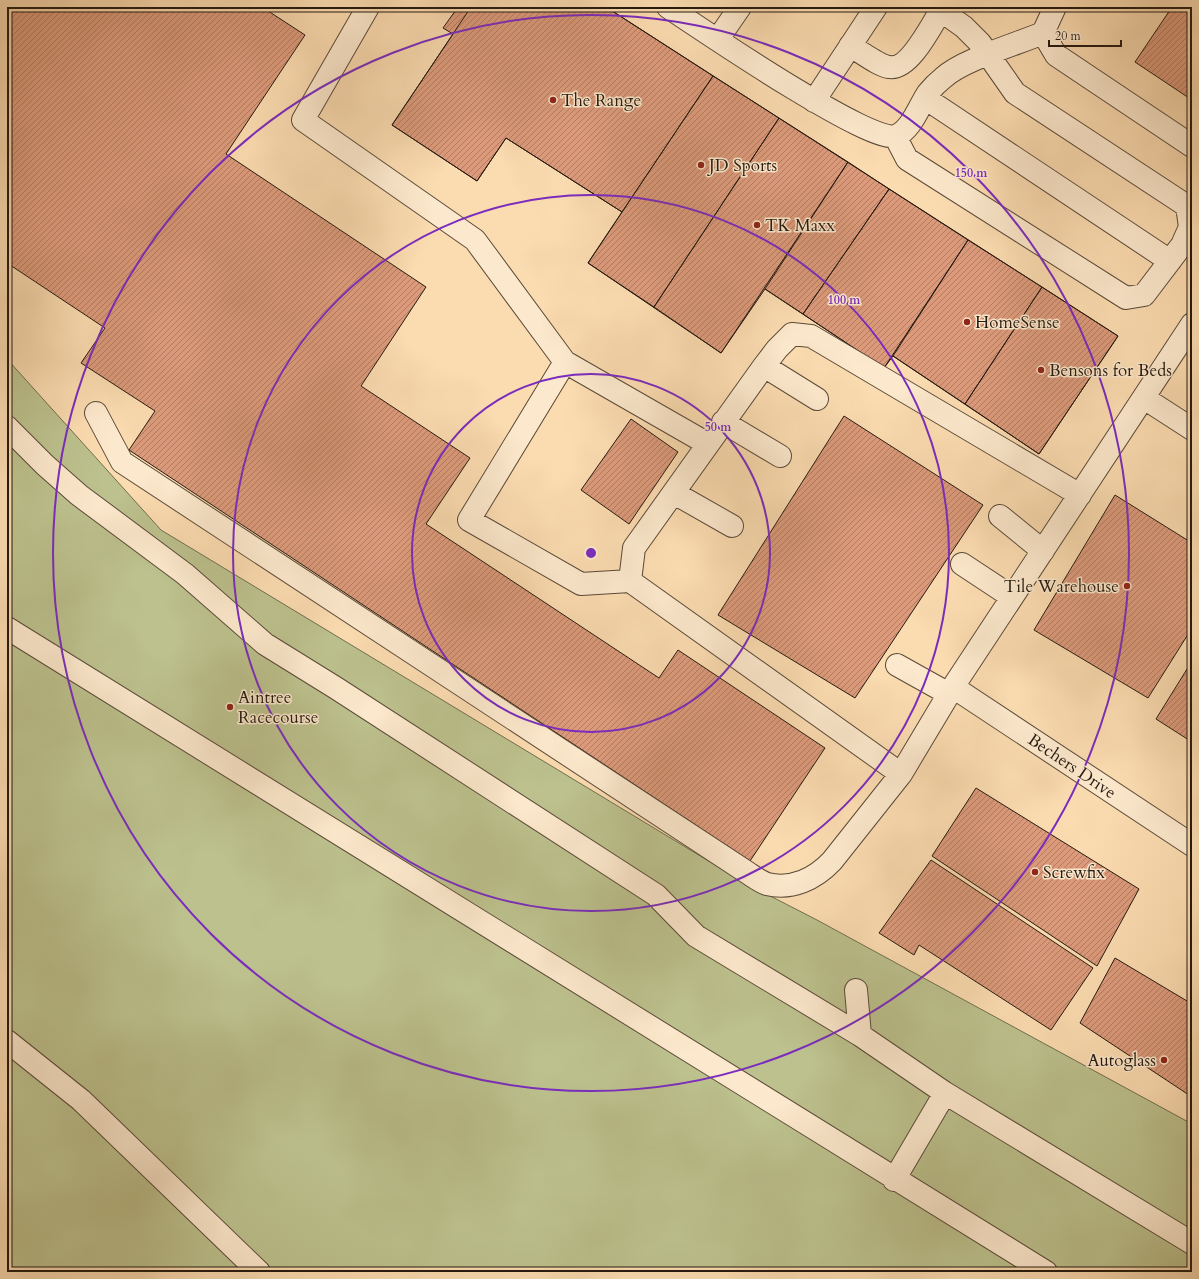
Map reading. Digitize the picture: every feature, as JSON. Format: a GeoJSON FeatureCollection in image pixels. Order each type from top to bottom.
{"type":"FeatureCollection","features":[{"type":"Feature","properties":{"kind":"lane"},"geometry":{"type":"LineString","coordinates":[[368,7],[303,120],[475,240],[565,362],[708,444]]}},
{"type":"Feature","properties":{"kind":"lane"},"geometry":{"type":"LineString","coordinates":[[668,7],[814,101],[872,132],[884,136],[895,136],[905,130],[925,98],[944,76],[961,66],[1043,34],[1055,7]]}},
{"type":"Feature","properties":{"kind":"lane"},"geometry":{"type":"LineString","coordinates":[[718,39],[740,7]]}},
{"type":"Feature","properties":{"kind":"lane"},"geometry":{"type":"LineString","coordinates":[[814,101],[876,7]]}},
{"type":"Feature","properties":{"kind":"lane"},"geometry":{"type":"LineString","coordinates":[[850,46],[888,67],[898,67],[910,57],[948,11],[989,55],[1015,93],[1187,206],[1190,227],[1182,245],[1144,295],[1126,298],[907,159],[895,136]]}},
{"type":"Feature","properties":{"kind":"lane"},"geometry":{"type":"LineString","coordinates":[[1043,34],[1056,55],[1192,146]]}},
{"type":"Feature","properties":{"kind":"lane"},"geometry":{"type":"LineString","coordinates":[[925,98],[1170,261]]}},
{"type":"Feature","properties":{"kind":"lane"},"geometry":{"type":"LineString","coordinates":[[96,413],[122,462],[741,869],[766,884],[788,886],[805,881],[820,873],[832,861],[901,774],[951,691],[1192,324]]}},
{"type":"Feature","properties":{"kind":"lane"},"geometry":{"type":"LineString","coordinates":[[630,581],[634,548],[764,366],[777,349],[792,334],[811,336],[1080,495]]}},
{"type":"Feature","properties":{"kind":"lane"},"geometry":{"type":"LineString","coordinates":[[565,362],[469,520],[580,584],[630,581],[901,774]]}},
{"type":"Feature","properties":{"kind":"lane"},"geometry":{"type":"LineString","coordinates":[[764,366],[816,399]]}},
{"type":"Feature","properties":{"kind":"lane"},"geometry":{"type":"LineString","coordinates":[[1144,398],[1192,429]]}},
{"type":"Feature","properties":{"kind":"lane"},"geometry":{"type":"LineString","coordinates":[[724,422],[780,456]]}},
{"type":"Feature","properties":{"kind":"lane"},"geometry":{"type":"LineString","coordinates":[[7,427],[79,496],[185,574],[265,644],[336,688],[656,895],[696,936],[860,1035],[945,1093],[1192,1243]]}},
{"type":"Feature","properties":{"kind":"lane"},"geometry":{"type":"LineString","coordinates":[[674,493],[732,526]]}},
{"type":"Feature","properties":{"kind":"lane"},"geometry":{"type":"LineString","coordinates":[[1000,516],[1043,551]]}},
{"type":"Feature","properties":{"kind":"lane"},"geometry":{"type":"LineString","coordinates":[[962,564],[1012,597]]}},
{"type":"Feature","properties":{"kind":"lane"},"geometry":{"type":"LineString","coordinates":[[7,628],[894,1180],[1046,1272]]}},
{"type":"Feature","properties":{"kind":"lane","name":"Bechers Drive"},"geometry":{"type":"LineString","coordinates":[[897,665],[951,691],[1192,845]]}},
{"type":"Feature","properties":{"kind":"lane"},"geometry":{"type":"LineString","coordinates":[[856,990],[860,1035]]}},
{"type":"Feature","properties":{"kind":"lane"},"geometry":{"type":"LineString","coordinates":[[7,1041],[81,1100],[259,1272]]}},
{"type":"Feature","properties":{"kind":"lane"},"geometry":{"type":"LineString","coordinates":[[894,1180],[945,1093]]}},
{"type":"Feature","properties":{"kind":"green space","name":"Aintree Racecourse"},"geometry":{"type":"Polygon","coordinates":[[[7,359],[161,530],[745,883],[817,920],[1192,1124],[1192,1272],[7,1272],[7,359]]]}},
{"type":"Feature","properties":{"kind":"building"},"geometry":{"type":"Polygon","coordinates":[[[7,7],[262,7],[305,35],[226,154],[426,287],[361,386],[470,458],[426,524],[659,678],[678,650],[825,748],[750,861],[129,450],[155,411],[81,363],[105,328],[7,263],[7,7]]]}},
{"type":"Feature","properties":{"kind":"building"},"geometry":{"type":"Polygon","coordinates":[[[458,7],[606,7],[1118,336],[1039,454],[893,356],[884,368],[765,289],[721,353],[588,263],[622,212],[506,138],[477,181],[392,125],[453,34],[443,28],[458,7]]]}},
{"type":"Feature","properties":{"kind":"building","name":"The Range"},"geometry":{"type":"Polygon","coordinates":[[[471,7],[606,7],[713,76],[622,212],[506,138],[477,181],[392,125],[471,7]]]}},
{"type":"Feature","properties":{"kind":"building"},"geometry":{"type":"Polygon","coordinates":[[[1172,7],[1192,7],[1192,100],[1135,62],[1172,7]]]}},
{"type":"Feature","properties":{"kind":"building","name":"JD Sports"},"geometry":{"type":"Polygon","coordinates":[[[713,76],[779,118],[654,307],[588,263],[713,76]]]}},
{"type":"Feature","properties":{"kind":"building","name":"TK Maxx"},"geometry":{"type":"Polygon","coordinates":[[[779,118],[848,162],[721,353],[654,307],[779,118]]]}},
{"type":"Feature","properties":{"kind":"building"},"geometry":{"type":"Polygon","coordinates":[[[848,162],[889,189],[803,314],[765,289],[848,162]]]}},
{"type":"Feature","properties":{"kind":"building"},"geometry":{"type":"Polygon","coordinates":[[[889,189],[968,240],[884,368],[803,314],[889,189]]]}},
{"type":"Feature","properties":{"kind":"building","name":"HomeSense"},"geometry":{"type":"Polygon","coordinates":[[[968,240],[1042,287],[965,404],[893,356],[968,240]]]}},
{"type":"Feature","properties":{"kind":"building","name":"Bensons for Beds"},"geometry":{"type":"Polygon","coordinates":[[[1042,287],[1118,336],[1039,454],[965,404],[1042,287]]]}},
{"type":"Feature","properties":{"kind":"building"},"geometry":{"type":"Polygon","coordinates":[[[844,416],[983,505],[855,698],[718,615],[844,416]]]}},
{"type":"Feature","properties":{"kind":"building"},"geometry":{"type":"Polygon","coordinates":[[[631,419],[678,452],[629,524],[581,490],[631,419]]]}},
{"type":"Feature","properties":{"kind":"building","name":"Tile Warehouse"},"geometry":{"type":"Polygon","coordinates":[[[1115,495],[1192,543],[1192,628],[1148,698],[1034,630],[1115,495]]]}},
{"type":"Feature","properties":{"kind":"building"},"geometry":{"type":"Polygon","coordinates":[[[1192,661],[1192,742],[1156,719],[1192,661]]]}},
{"type":"Feature","properties":{"kind":"building","name":"Screwfix"},"geometry":{"type":"Polygon","coordinates":[[[976,788],[1139,889],[1097,966],[932,856],[976,788]]]}},
{"type":"Feature","properties":{"kind":"building"},"geometry":{"type":"Polygon","coordinates":[[[931,860],[1093,968],[1051,1030],[919,945],[914,955],[879,933],[931,860]]]}},
{"type":"Feature","properties":{"kind":"building","name":"Autoglass"},"geometry":{"type":"Polygon","coordinates":[[[1115,958],[1192,1004],[1192,1097],[1080,1023],[1115,958]]]}},
{"type":"Feature","properties":{"kind":"place","name":"The Range"},"geometry":{"type":"Point","coordinates":[553,100]}},
{"type":"Feature","properties":{"kind":"place","name":"JD Sports"},"geometry":{"type":"Point","coordinates":[701,165]}},
{"type":"Feature","properties":{"kind":"place","name":"TK Maxx"},"geometry":{"type":"Point","coordinates":[757,225]}},
{"type":"Feature","properties":{"kind":"place","name":"HomeSense"},"geometry":{"type":"Point","coordinates":[967,322]}},
{"type":"Feature","properties":{"kind":"place","name":"Bensons for Beds"},"geometry":{"type":"Point","coordinates":[1041,370]}},
{"type":"Feature","properties":{"kind":"place","name":"Tile Warehouse"},"geometry":{"type":"Point","coordinates":[1127,586]}},
{"type":"Feature","properties":{"kind":"place","name":"Aintree Racecourse"},"geometry":{"type":"Point","coordinates":[230,707]}},
{"type":"Feature","properties":{"kind":"place","name":"Screwfix"},"geometry":{"type":"Point","coordinates":[1035,872]}},
{"type":"Feature","properties":{"kind":"place","name":"Autoglass"},"geometry":{"type":"Point","coordinates":[1164,1060]}}]}
